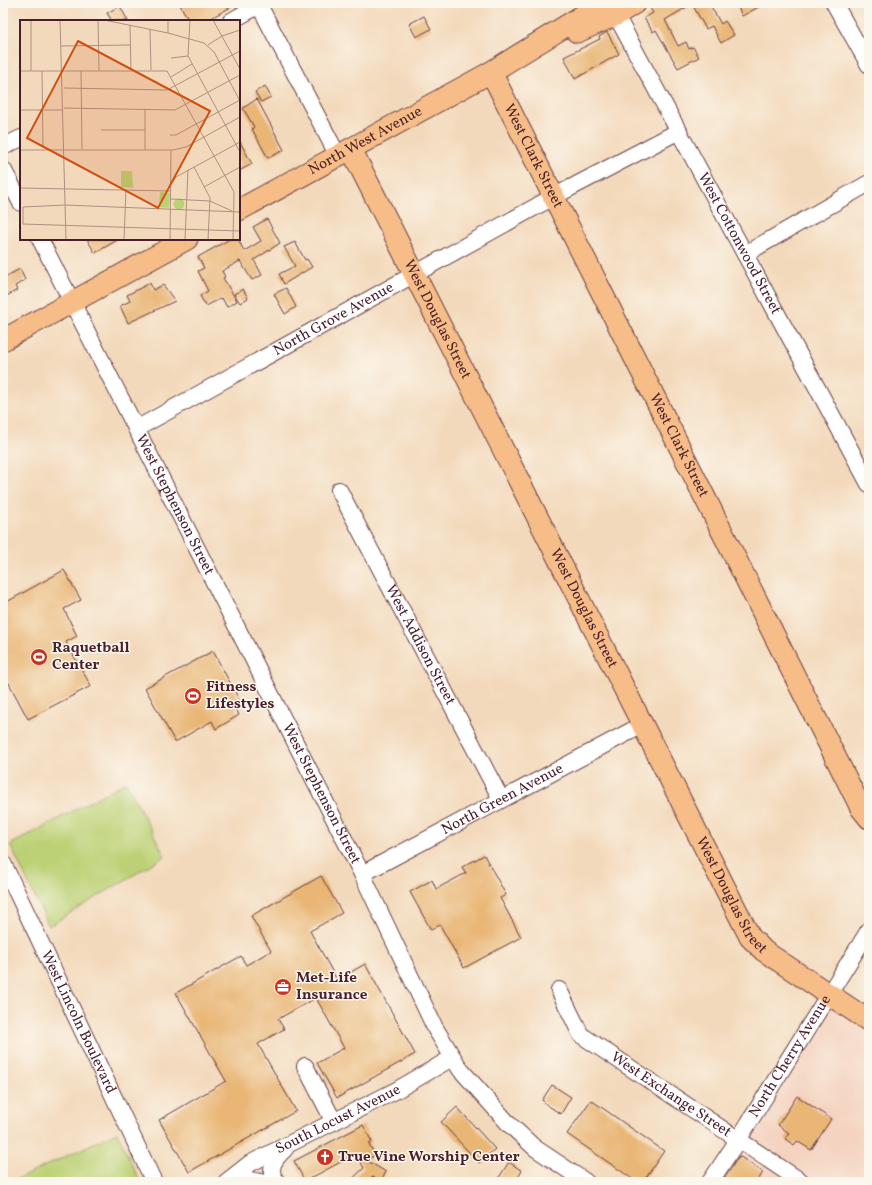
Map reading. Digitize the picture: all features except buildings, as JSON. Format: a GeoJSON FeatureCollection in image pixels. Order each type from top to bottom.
{"type":"FeatureCollection","features":[{"type":"Feature","properties":{"kind":"main road","name":"North West Avenue"},"geometry":{"type":"LineString","coordinates":[[240,209],[609,7],[635,3]]}},
{"type":"Feature","properties":{"kind":"main road","name":"West Clark Street"},"geometry":{"type":"LineString","coordinates":[[491,72],[860,808],[869,818]]}},
{"type":"Feature","properties":{"kind":"main road","name":"West Douglas Street"},"geometry":{"type":"LineString","coordinates":[[345,152],[415,275],[750,937],[764,951],[869,1021]]}},
{"type":"Feature","properties":{"kind":"main road"},"geometry":{"type":"LineString","coordinates":[[3,340],[185,240]]}},
{"type":"Feature","properties":{"kind":"street"},"geometry":{"type":"LineString","coordinates":[[834,3],[869,66]]}},
{"type":"Feature","properties":{"kind":"street"},"geometry":{"type":"LineString","coordinates":[[233,20],[260,4]]}},
{"type":"Feature","properties":{"kind":"street","name":"West Douglas Street"},"geometry":{"type":"LineString","coordinates":[[260,4],[345,152]]}},
{"type":"Feature","properties":{"kind":"street","name":"West Cottonwood Street"},"geometry":{"type":"LineString","coordinates":[[609,7],[679,131],[867,477]]}},
{"type":"Feature","properties":{"kind":"street","name":"North Grove Avenue"},"geometry":{"type":"LineString","coordinates":[[136,429],[415,275],[554,196],[679,131]]}},
{"type":"Feature","properties":{"kind":"street"},"geometry":{"type":"LineString","coordinates":[[3,147],[20,138]]}},
{"type":"Feature","properties":{"kind":"street"},"geometry":{"type":"LineString","coordinates":[[3,169],[20,201]]}},
{"type":"Feature","properties":{"kind":"street"},"geometry":{"type":"LineString","coordinates":[[745,254],[869,183]]}},
{"type":"Feature","properties":{"kind":"street","name":"West Stephenson Street"},"geometry":{"type":"LineString","coordinates":[[41,240],[362,874],[423,1005],[452,1058],[508,1123],[535,1148],[586,1182]]}},
{"type":"Feature","properties":{"kind":"street","name":"West Addison Street"},"geometry":{"type":"LineString","coordinates":[[339,490],[501,799]]}},
{"type":"Feature","properties":{"kind":"street","name":"North Green Avenue"},"geometry":{"type":"LineString","coordinates":[[362,874],[642,725]]}},
{"type":"Feature","properties":{"kind":"street","name":"West Lincoln Boulevard"},"geometry":{"type":"LineString","coordinates":[[3,863],[9,889],[152,1177]]}},
{"type":"Feature","properties":{"kind":"street","name":"North Cherry Avenue"},"geometry":{"type":"LineString","coordinates":[[710,1182],[738,1140],[869,930]]}},
{"type":"Feature","properties":{"kind":"street","name":"West Exchange Street"},"geometry":{"type":"LineString","coordinates":[[559,990],[581,1035],[802,1182]]}},
{"type":"Feature","properties":{"kind":"street","name":"South Locust Avenue"},"geometry":{"type":"LineString","coordinates":[[226,1182],[249,1164],[395,1091],[452,1058]]}},
{"type":"Feature","properties":{"kind":"street"},"geometry":{"type":"LineString","coordinates":[[305,1066],[334,1122]]}},
{"type":"Feature","properties":{"kind":"street"},"geometry":{"type":"LineString","coordinates":[[277,1182],[272,1174],[272,1165],[276,1157],[290,1144]]}},
{"type":"Feature","properties":{"kind":"street"},"geometry":{"type":"LineString","coordinates":[[152,1177],[164,1182]]}},
{"type":"Feature","properties":{"kind":"street"},"geometry":{"type":"LineString","coordinates":[[231,1182],[245,1179],[261,1182]]}},
{"type":"Feature","properties":{"kind":"shaded area"},"geometry":{"type":"Polygon","coordinates":[[[829,995],[869,1021],[869,1182],[710,1182],[829,995]]]}},
{"type":"Feature","properties":{"kind":"green space"},"geometry":{"type":"Polygon","coordinates":[[[126,782],[165,856],[49,926],[10,845],[126,782]]]}},
{"type":"Feature","properties":{"kind":"green space"},"geometry":{"type":"Polygon","coordinates":[[[117,1132],[140,1182],[12,1182],[22,1177],[117,1132]]]}},
{"type":"Feature","properties":{"kind":"place","name":"Raquetball Center"},"geometry":{"type":"Point","coordinates":[39,657]}},
{"type":"Feature","properties":{"kind":"place","name":"Fitness Lifestyles"},"geometry":{"type":"Point","coordinates":[193,696]}},
{"type":"Feature","properties":{"kind":"place","name":"Met-Life Insurance"},"geometry":{"type":"Point","coordinates":[283,987]}},
{"type":"Feature","properties":{"kind":"place","name":"True Vine Worship Center"},"geometry":{"type":"Point","coordinates":[325,1157]}}]}
